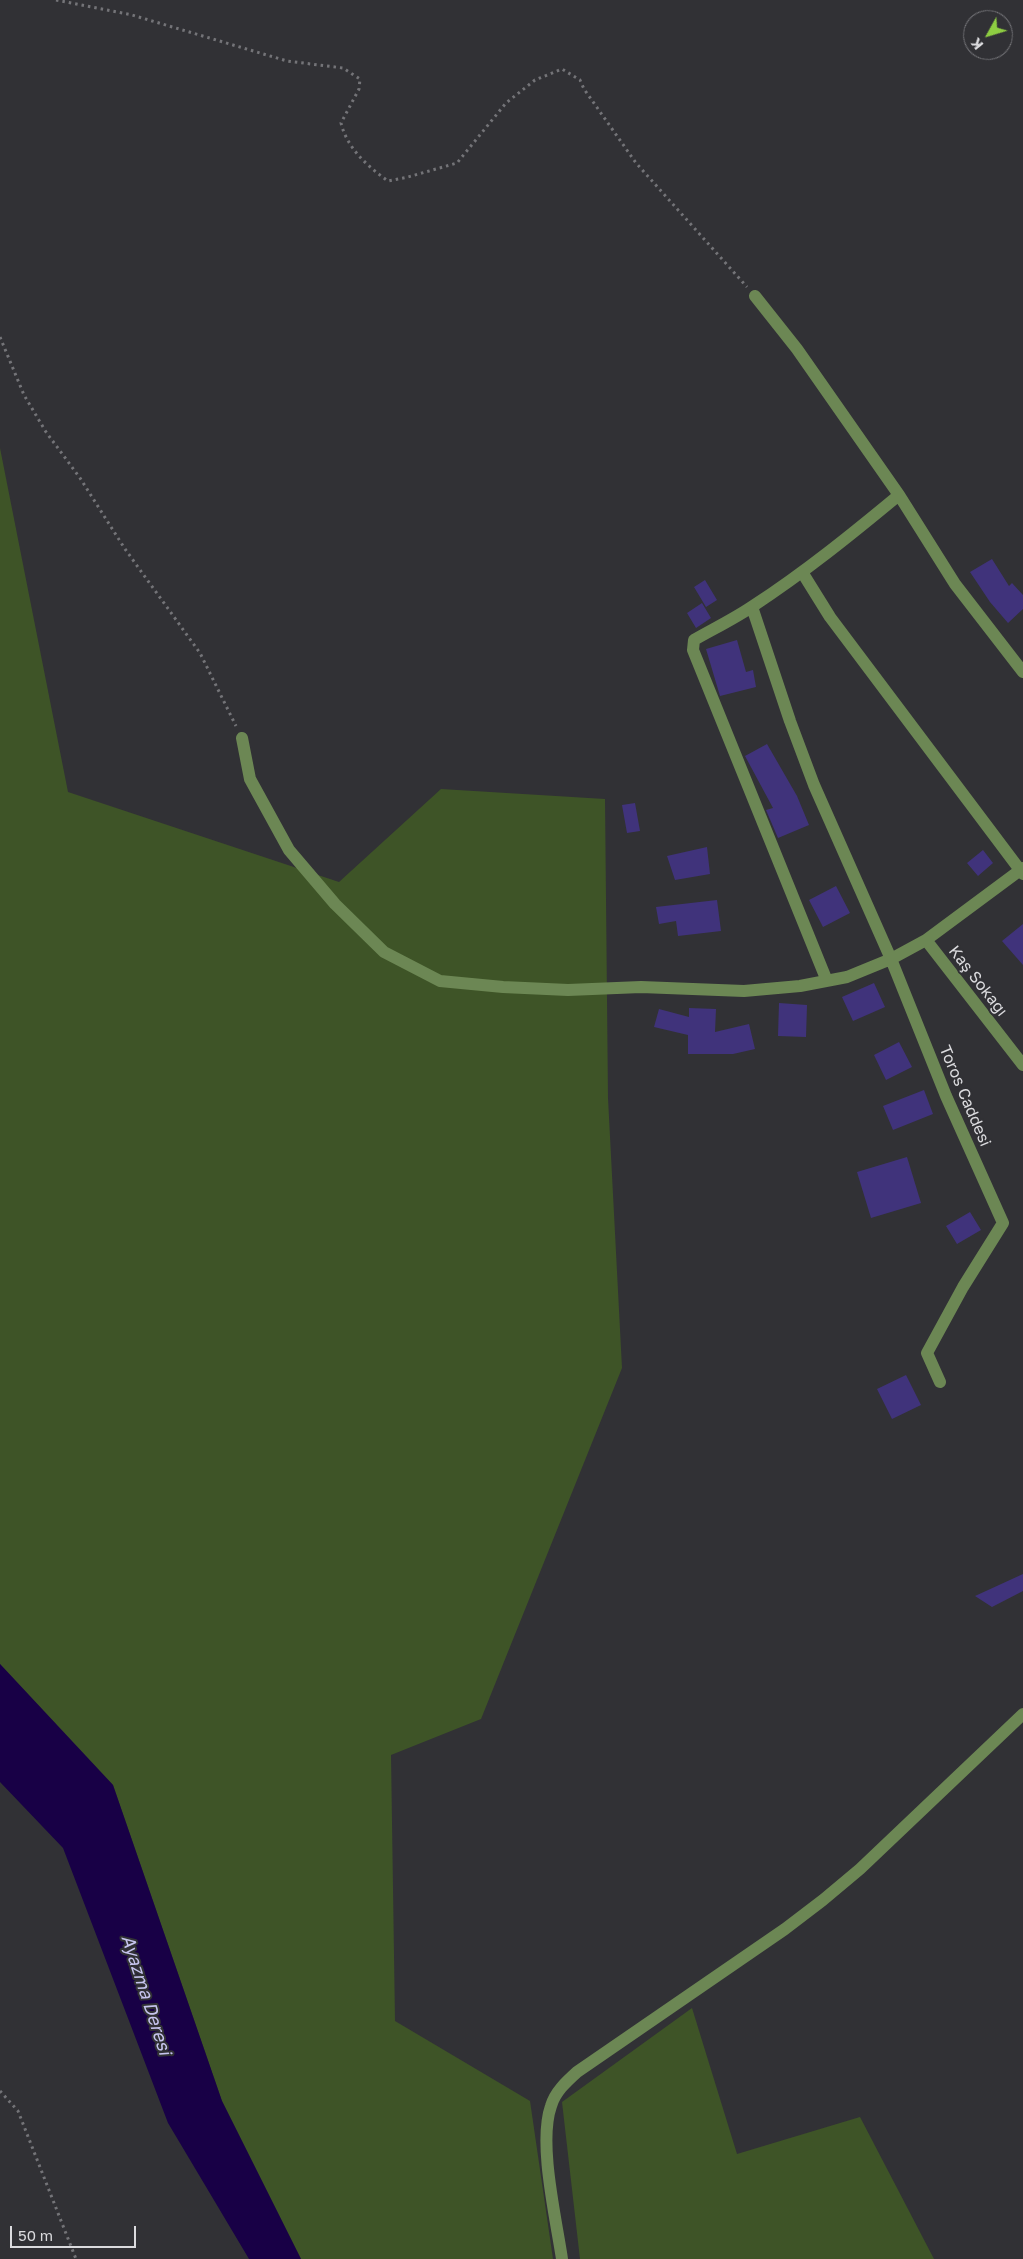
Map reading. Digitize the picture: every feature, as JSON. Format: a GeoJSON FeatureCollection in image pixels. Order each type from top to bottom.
{"type":"FeatureCollection","features":[{"type":"Feature","properties":{"kind":"street"},"geometry":{"type":"LineString","coordinates":[[755,296],[797,349],[899,495],[955,584],[1023,672]]}},
{"type":"Feature","properties":{"kind":"street"},"geometry":{"type":"LineString","coordinates":[[827,981],[693,650],[694,640],[752,607],[828,554],[899,495]]}},
{"type":"Feature","properties":{"kind":"street"},"geometry":{"type":"LineString","coordinates":[[242,738],[250,779],[289,850],[335,904],[384,952],[440,981],[568,990],[641,987],[744,991],[800,986],[847,977],[892,959],[926,940],[1022,871],[830,617],[802,572]]}},
{"type":"Feature","properties":{"kind":"street"},"geometry":{"type":"LineString","coordinates":[[752,607],[790,721],[811,776],[892,959]]}},
{"type":"Feature","properties":{"kind":"street"},"geometry":{"type":"LineString","coordinates":[[1012,658],[1023,649]]}},
{"type":"Feature","properties":{"kind":"street","name":"Kaş Sokağı"},"geometry":{"type":"LineString","coordinates":[[926,940],[1023,1065]]}},
{"type":"Feature","properties":{"kind":"street","name":"Toros Caddesi"},"geometry":{"type":"LineString","coordinates":[[892,959],[946,1096],[1003,1223],[963,1287],[927,1353],[940,1382]]}},
{"type":"Feature","properties":{"kind":"street"},"geometry":{"type":"LineString","coordinates":[[562,2259],[546,2146],[546,2124],[551,2104],[561,2087],[576,2072],[785,1929],[823,1900],[860,1868],[1023,1714]]}},
{"type":"Feature","properties":{"kind":"path"},"geometry":{"type":"LineString","coordinates":[[56,0],[132,15],[287,61],[343,68],[360,78],[359,89],[341,123],[344,135],[362,161],[388,180],[408,177],[457,163],[506,103],[535,80],[562,69],[580,80],[584,89],[636,163],[755,296]]}},
{"type":"Feature","properties":{"kind":"path"},"geometry":{"type":"LineString","coordinates":[[0,336],[24,395],[46,432],[80,478],[124,550],[200,653],[242,738]]}},
{"type":"Feature","properties":{"kind":"path"},"geometry":{"type":"LineString","coordinates":[[0,2091],[18,2111],[76,2259]]}},
{"type":"Feature","properties":{"kind":"green space"},"geometry":{"type":"Polygon","coordinates":[[[0,448],[68,792],[339,882],[441,789],[605,799],[608,1098],[622,1368],[481,1719],[391,1755],[395,2021],[530,2101],[553,2259],[301,2259],[222,2101],[113,1785],[0,1664],[0,448]]]}},
{"type":"Feature","properties":{"kind":"green space"},"geometry":{"type":"Polygon","coordinates":[[[692,2008],[737,2154],[860,2117],[934,2259],[580,2259],[562,2102],[692,2008]]]}},
{"type":"Feature","properties":{"kind":"water","name":"Ayazma Deresi"},"geometry":{"type":"Polygon","coordinates":[[[0,1664],[113,1785],[222,2101],[301,2259],[249,2259],[168,2123],[63,1848],[0,1782],[0,1664]]]}},
{"type":"Feature","properties":{"kind":"building"},"geometry":{"type":"Polygon","coordinates":[[[992,559],[1009,586],[1012,583],[1023,595],[1023,609],[1008,623],[990,602],[970,572],[992,559]]]}},
{"type":"Feature","properties":{"kind":"building"},"geometry":{"type":"Polygon","coordinates":[[[705,580],[717,600],[706,607],[694,587],[705,580]]]}},
{"type":"Feature","properties":{"kind":"building"},"geometry":{"type":"Polygon","coordinates":[[[702,603],[711,618],[696,628],[687,613],[702,603]]]}},
{"type":"Feature","properties":{"kind":"building"},"geometry":{"type":"Polygon","coordinates":[[[737,640],[746,672],[753,670],[756,687],[720,696],[706,649],[737,640]]]}},
{"type":"Feature","properties":{"kind":"building"},"geometry":{"type":"Polygon","coordinates":[[[767,744],[797,796],[809,825],[778,838],[766,810],[773,808],[745,756],[767,744]]]}},
{"type":"Feature","properties":{"kind":"building"},"geometry":{"type":"Polygon","coordinates":[[[635,803],[640,831],[627,833],[622,805],[635,803]]]}},
{"type":"Feature","properties":{"kind":"building"},"geometry":{"type":"Polygon","coordinates":[[[707,847],[710,874],[675,880],[667,856],[707,847]]]}},
{"type":"Feature","properties":{"kind":"building"},"geometry":{"type":"Polygon","coordinates":[[[983,850],[993,863],[978,876],[967,863],[983,850]]]}},
{"type":"Feature","properties":{"kind":"building"},"geometry":{"type":"Polygon","coordinates":[[[836,886],[850,913],[823,927],[809,900],[836,886]]]}},
{"type":"Feature","properties":{"kind":"building"},"geometry":{"type":"Polygon","coordinates":[[[717,900],[721,931],[678,936],[676,921],[659,924],[656,907],[717,900]]]}},
{"type":"Feature","properties":{"kind":"building"},"geometry":{"type":"Polygon","coordinates":[[[1023,924],[1023,965],[1002,941],[1023,924]]]}},
{"type":"Feature","properties":{"kind":"building"},"geometry":{"type":"Polygon","coordinates":[[[874,983],[885,1007],[853,1021],[842,997],[874,983]]]}},
{"type":"Feature","properties":{"kind":"building"},"geometry":{"type":"Polygon","coordinates":[[[779,1003],[807,1005],[806,1037],[778,1036],[779,1003]]]}},
{"type":"Feature","properties":{"kind":"building"},"geometry":{"type":"Polygon","coordinates":[[[689,1008],[716,1009],[715,1032],[749,1024],[755,1049],[733,1054],[688,1054],[688,1035],[654,1027],[659,1009],[689,1017],[689,1008]]]}},
{"type":"Feature","properties":{"kind":"building"},"geometry":{"type":"Polygon","coordinates":[[[899,1042],[912,1067],[886,1080],[874,1055],[899,1042]]]}},
{"type":"Feature","properties":{"kind":"building"},"geometry":{"type":"Polygon","coordinates":[[[924,1090],[933,1114],[893,1130],[883,1106],[924,1090]]]}},
{"type":"Feature","properties":{"kind":"building"},"geometry":{"type":"Polygon","coordinates":[[[907,1157],[921,1203],[871,1218],[857,1172],[907,1157]]]}},
{"type":"Feature","properties":{"kind":"building"},"geometry":{"type":"Polygon","coordinates":[[[970,1212],[981,1230],[957,1244],[946,1226],[970,1212]]]}},
{"type":"Feature","properties":{"kind":"building"},"geometry":{"type":"Polygon","coordinates":[[[906,1375],[921,1405],[892,1419],[877,1389],[906,1375]]]}},
{"type":"Feature","properties":{"kind":"building"},"geometry":{"type":"Polygon","coordinates":[[[1023,1574],[1023,1591],[992,1607],[975,1596],[1023,1574]]]}}]}
